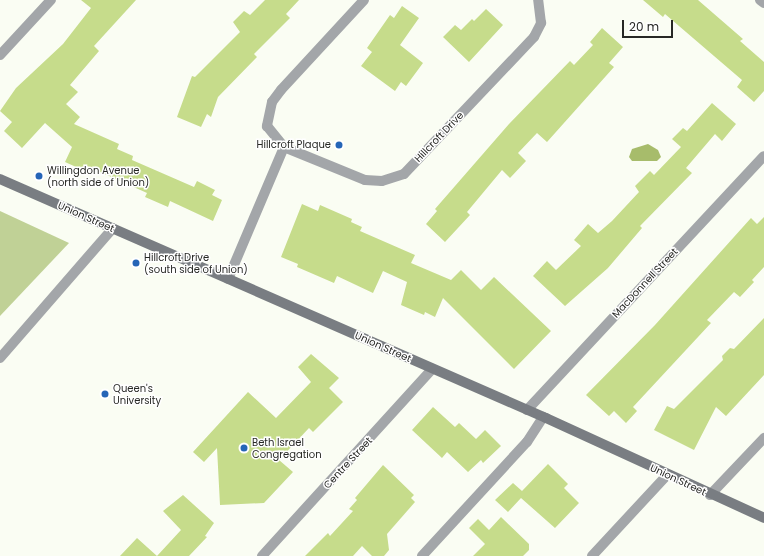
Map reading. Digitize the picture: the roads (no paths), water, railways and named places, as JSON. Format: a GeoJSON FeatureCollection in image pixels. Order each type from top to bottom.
{"type":"FeatureCollection","features":[{"type":"Feature","properties":{"kind":"main road","name":"Union Street"},"geometry":{"type":"LineString","coordinates":[[0,179],[543,417],[710,495],[764,518]]}},
{"type":"Feature","properties":{"kind":"street"},"geometry":{"type":"LineString","coordinates":[[0,55],[51,0]]}},
{"type":"Feature","properties":{"kind":"street","name":"Hillcroft Drive"},"geometry":{"type":"LineString","coordinates":[[364,0],[272,102],[267,126],[284,146],[365,180],[382,182],[404,174],[534,37],[541,23],[538,0]]}},
{"type":"Feature","properties":{"kind":"street"},"geometry":{"type":"LineString","coordinates":[[760,0],[764,3]]}},
{"type":"Feature","properties":{"kind":"street"},"geometry":{"type":"LineString","coordinates":[[228,279],[284,146]]}},
{"type":"Feature","properties":{"kind":"street","name":"MacDonnell Street"},"geometry":{"type":"LineString","coordinates":[[527,410],[764,156]]}},
{"type":"Feature","properties":{"kind":"street"},"geometry":{"type":"LineString","coordinates":[[0,358],[113,228]]}},
{"type":"Feature","properties":{"kind":"street","name":"Centre Street"},"geometry":{"type":"LineString","coordinates":[[262,556],[432,369]]}},
{"type":"Feature","properties":{"kind":"street"},"geometry":{"type":"LineString","coordinates":[[422,556],[527,442],[543,417]]}},
{"type":"Feature","properties":{"kind":"street"},"geometry":{"type":"LineString","coordinates":[[710,495],[764,438]]}},
{"type":"Feature","properties":{"kind":"street"},"geometry":{"type":"LineString","coordinates":[[592,556],[667,475]]}},
{"type":"Feature","properties":{"kind":"place","name":"Hillcroft Plaque"},"geometry":{"type":"Point","coordinates":[339,145]}},
{"type":"Feature","properties":{"kind":"place","name":"Willingdon Avenue (north side of Union)"},"geometry":{"type":"Point","coordinates":[39,176]}},
{"type":"Feature","properties":{"kind":"place","name":"Hillcroft Drive (south side of Union)"},"geometry":{"type":"Point","coordinates":[136,263]}},
{"type":"Feature","properties":{"kind":"place","name":"Queen's University"},"geometry":{"type":"Point","coordinates":[105,394]}},
{"type":"Feature","properties":{"kind":"place","name":"Beth Israel Congregation"},"geometry":{"type":"Point","coordinates":[244,448]}}]}
